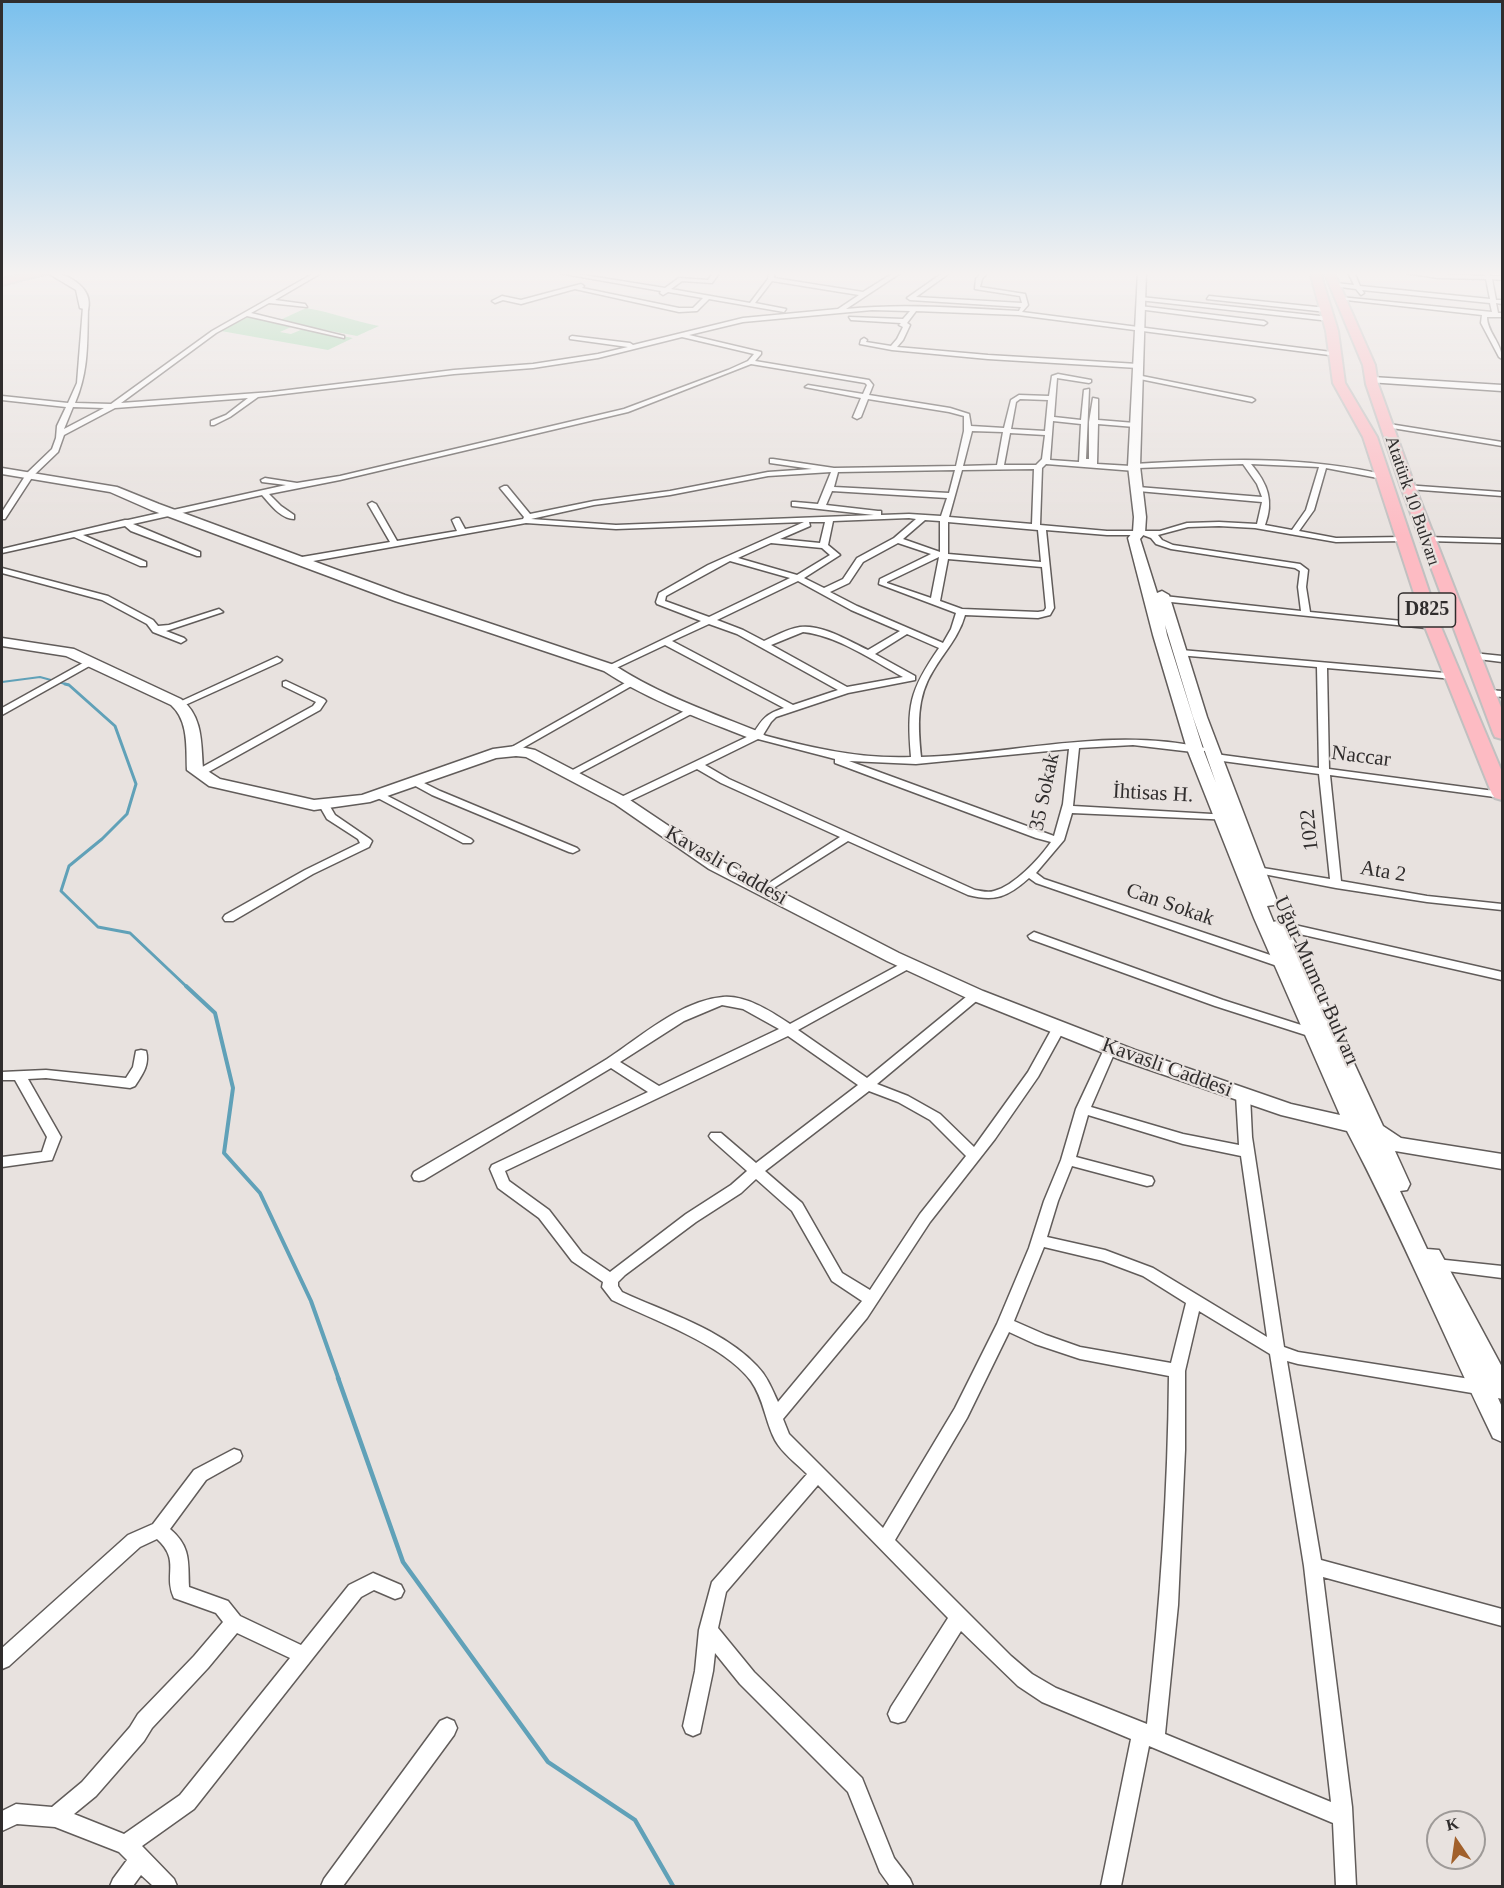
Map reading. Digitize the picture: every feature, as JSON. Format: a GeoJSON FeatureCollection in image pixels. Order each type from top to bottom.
{"type":"FeatureCollection","features":[{"type":"Feature","properties":{"kind":"highway","name":"D825"},"geometry":{"type":"LineString","coordinates":[[1341,360],[1386,425]]}},
{"type":"Feature","properties":{"kind":"highway","name":"D825"},"geometry":{"type":"LineString","coordinates":[[1355,382],[1369,365],[1367,360]]}},
{"type":"Feature","properties":{"kind":"highway","name":"Atatürk 10 Bulvarı"},"geometry":{"type":"LineString","coordinates":[[1355,382],[1361,423],[1370,437],[1432,627],[1503,795]]}},
{"type":"Feature","properties":{"kind":"highway","name":"Atatürk 10 Bulvarı"},"geometry":{"type":"LineString","coordinates":[[1386,425],[1473,656],[1495,693],[1503,733]]}},
{"type":"Feature","properties":{"kind":"street"},"geometry":{"type":"LineString","coordinates":[[2,517],[30,475],[55,450],[70,405],[80,384],[83,360]]}},
{"type":"Feature","properties":{"kind":"street"},"geometry":{"type":"LineString","coordinates":[[60,434],[113,406],[174,360]]}},
{"type":"Feature","properties":{"kind":"street"},"geometry":{"type":"LineString","coordinates":[[2,398],[70,405],[113,406],[256,395],[571,360]]}},
{"type":"Feature","properties":{"kind":"street"},"geometry":{"type":"LineString","coordinates":[[1021,360],[1137,371],[1252,400]]}},
{"type":"Feature","properties":{"kind":"street","name":"Uğur Mumcu Bulvarı"},"geometry":{"type":"LineString","coordinates":[[1138,360],[1135,467],[1139,533],[1146,542],[1181,653],[1207,753]]}},
{"type":"Feature","properties":{"kind":"street"},"geometry":{"type":"LineString","coordinates":[[2,551],[125,522],[340,478],[604,417],[626,411],[750,362],[867,381],[870,385],[857,417]]}},
{"type":"Feature","properties":{"kind":"street"},"geometry":{"type":"LineString","coordinates":[[941,555],[883,581],[883,584],[961,612],[1047,613],[1050,608],[1039,527],[1042,464],[1054,377],[1089,381]]}},
{"type":"Feature","properties":{"kind":"street"},"geometry":{"type":"LineString","coordinates":[[1355,382],[1503,389]]}},
{"type":"Feature","properties":{"kind":"street"},"geometry":{"type":"LineString","coordinates":[[808,387],[962,412],[967,416],[968,428],[952,496],[944,519],[935,603]]}},
{"type":"Feature","properties":{"kind":"street"},"geometry":{"type":"LineString","coordinates":[[1087,390],[1082,461],[1093,464]]}},
{"type":"Feature","properties":{"kind":"street"},"geometry":{"type":"LineString","coordinates":[[214,423],[228,416],[256,395]]}},
{"type":"Feature","properties":{"kind":"street"},"geometry":{"type":"LineString","coordinates":[[1000,468],[1013,401],[1019,397],[1051,398]]}},
{"type":"Feature","properties":{"kind":"street"},"geometry":{"type":"LineString","coordinates":[[1093,464],[1095,399]]}},
{"type":"Feature","properties":{"kind":"street"},"geometry":{"type":"LineString","coordinates":[[1049,419],[1135,425]]}},
{"type":"Feature","properties":{"kind":"street"},"geometry":{"type":"LineString","coordinates":[[1386,425],[1503,444]]}},
{"type":"Feature","properties":{"kind":"street"},"geometry":{"type":"LineString","coordinates":[[968,428],[1048,433]]}},
{"type":"Feature","properties":{"kind":"street"},"geometry":{"type":"LineString","coordinates":[[1296,453],[1296,463]]}},
{"type":"Feature","properties":{"kind":"street"},"geometry":{"type":"LineString","coordinates":[[773,461],[834,470]]}},
{"type":"Feature","properties":{"kind":"street"},"geometry":{"type":"LineString","coordinates":[[302,560],[464,533],[594,503],[670,493],[758,475],[834,470],[1000,468],[1042,464],[1135,467],[1244,461],[1296,463],[1359,470],[1383,477]]}},
{"type":"Feature","properties":{"kind":"street"},"geometry":{"type":"LineString","coordinates":[[1244,461],[1260,481],[1267,500],[1267,512],[1260,527]]}},
{"type":"Feature","properties":{"kind":"street"},"geometry":{"type":"LineString","coordinates":[[1294,532],[1303,525],[1311,511],[1323,466]]}},
{"type":"Feature","properties":{"kind":"street"},"geometry":{"type":"LineString","coordinates":[[824,546],[821,521],[835,476],[834,470]]}},
{"type":"Feature","properties":{"kind":"street"},"geometry":{"type":"LineString","coordinates":[[2,471],[113,489],[400,598],[609,668],[632,682],[692,710],[757,736],[815,753],[1041,836],[1058,840]]}},
{"type":"Feature","properties":{"kind":"street"},"geometry":{"type":"LineString","coordinates":[[265,480],[298,485]]}},
{"type":"Feature","properties":{"kind":"street"},"geometry":{"type":"LineString","coordinates":[[1408,487],[1503,494]]}},
{"type":"Feature","properties":{"kind":"street"},"geometry":{"type":"LineString","coordinates":[[504,488],[527,519],[616,527],[909,516]]}},
{"type":"Feature","properties":{"kind":"street"},"geometry":{"type":"LineString","coordinates":[[830,489],[952,496]]}},
{"type":"Feature","properties":{"kind":"street"},"geometry":{"type":"LineString","coordinates":[[1138,489],[1267,500]]}},
{"type":"Feature","properties":{"kind":"street"},"geometry":{"type":"LineString","coordinates":[[264,493],[278,508],[291,517]]}},
{"type":"Feature","properties":{"kind":"street"},"geometry":{"type":"LineString","coordinates":[[372,504],[395,544]]}},
{"type":"Feature","properties":{"kind":"street"},"geometry":{"type":"LineString","coordinates":[[795,504],[944,519],[1139,533],[1160,532],[1202,524],[1260,527],[1336,540],[1404,540]]}},
{"type":"Feature","properties":{"kind":"street"},"geometry":{"type":"LineString","coordinates":[[823,592],[846,581],[860,560],[897,540],[923,517]]}},
{"type":"Feature","properties":{"kind":"street"},"geometry":{"type":"LineString","coordinates":[[456,520],[464,533]]}},
{"type":"Feature","properties":{"kind":"street"},"geometry":{"type":"LineString","coordinates":[[821,521],[711,567],[659,598],[660,602],[668,606],[740,632],[846,690]]}},
{"type":"Feature","properties":{"kind":"street"},"geometry":{"type":"LineString","coordinates":[[125,522],[134,529],[197,554]]}},
{"type":"Feature","properties":{"kind":"street"},"geometry":{"type":"LineString","coordinates":[[1139,533],[1154,536],[1159,542],[1170,547],[1298,566],[1304,570],[1302,587],[1306,614]]}},
{"type":"Feature","properties":{"kind":"street","name":"Uğur Mumcu Bulvarı"},"geometry":{"type":"LineString","coordinates":[[1139,533],[1134,538],[1154,602],[1160,635],[1207,753],[1283,964],[1322,1036],[1364,1128],[1386,1184],[1503,1431]]}},
{"type":"Feature","properties":{"kind":"street"},"geometry":{"type":"LineString","coordinates":[[75,535],[143,564]]}},
{"type":"Feature","properties":{"kind":"street"},"geometry":{"type":"LineString","coordinates":[[1490,541],[1503,536]]}},
{"type":"Feature","properties":{"kind":"street"},"geometry":{"type":"LineString","coordinates":[[1428,539],[1503,541]]}},
{"type":"Feature","properties":{"kind":"street"},"geometry":{"type":"LineString","coordinates":[[897,540],[941,555],[1044,565]]}},
{"type":"Feature","properties":{"kind":"street"},"geometry":{"type":"LineString","coordinates":[[609,668],[710,622],[737,606],[798,578],[836,555],[824,546],[770,541]]}},
{"type":"Feature","properties":{"kind":"street"},"geometry":{"type":"LineString","coordinates":[[731,560],[798,578],[906,631],[945,647]]}},
{"type":"Feature","properties":{"kind":"street"},"geometry":{"type":"LineString","coordinates":[[2,571],[105,598],[150,622],[156,629],[180,640]]}},
{"type":"Feature","properties":{"kind":"street"},"geometry":{"type":"LineString","coordinates":[[1164,599],[1432,627]]}},
{"type":"Feature","properties":{"kind":"street"},"geometry":{"type":"LineString","coordinates":[[156,629],[170,628],[219,612]]}},
{"type":"Feature","properties":{"kind":"street"},"geometry":{"type":"LineString","coordinates":[[916,761],[914,711],[923,679],[945,647],[961,612]]}},
{"type":"Feature","properties":{"kind":"street"},"geometry":{"type":"LineString","coordinates":[[764,645],[805,628],[868,654],[910,677],[923,679]]}},
{"type":"Feature","properties":{"kind":"street"},"geometry":{"type":"LineString","coordinates":[[868,654],[906,631]]}},
{"type":"Feature","properties":{"kind":"street"},"geometry":{"type":"LineString","coordinates":[[2,642],[44,649],[57,648],[180,704],[186,708],[190,718],[195,770],[199,772],[311,713],[320,705],[321,701],[316,697],[286,684]]}},
{"type":"Feature","properties":{"kind":"street"},"geometry":{"type":"LineString","coordinates":[[667,642],[791,708]]}},
{"type":"Feature","properties":{"kind":"street"},"geometry":{"type":"LineString","coordinates":[[1181,653],[1454,676]]}},
{"type":"Feature","properties":{"kind":"street"},"geometry":{"type":"LineString","coordinates":[[1473,656],[1503,659]]}},
{"type":"Feature","properties":{"kind":"street"},"geometry":{"type":"LineString","coordinates":[[180,704],[277,660]]}},
{"type":"Feature","properties":{"kind":"street"},"geometry":{"type":"LineString","coordinates":[[2,712],[90,662]]}},
{"type":"Feature","properties":{"kind":"street","name":"1022"},"geometry":{"type":"LineString","coordinates":[[1322,664],[1324,772],[1336,885]]}},
{"type":"Feature","properties":{"kind":"street"},"geometry":{"type":"LineString","coordinates":[[621,801],[757,736],[767,720],[791,708],[846,690],[910,677]]}},
{"type":"Feature","properties":{"kind":"street"},"geometry":{"type":"LineString","coordinates":[[508,752],[632,682]]}},
{"type":"Feature","properties":{"kind":"street"},"geometry":{"type":"LineString","coordinates":[[570,774],[692,710]]}},
{"type":"Feature","properties":{"kind":"street","name":"Naccar"},"geometry":{"type":"LineString","coordinates":[[815,753],[867,760],[916,761],[1139,742],[1324,772],[1503,795]]}},
{"type":"Feature","properties":{"kind":"street","name":"35 Sokak"},"geometry":{"type":"LineString","coordinates":[[696,764],[725,781],[972,893],[994,896],[1008,889],[1029,873],[1058,840],[1066,809],[1074,746]]}},
{"type":"Feature","properties":{"kind":"street","name":"Kavasli Caddesi"},"geometry":{"type":"LineString","coordinates":[[199,772],[214,783],[314,805],[324,805],[378,794],[493,754],[530,753],[621,801],[715,865],[908,964],[976,995],[1243,1095],[1288,1110],[1364,1128],[1386,1140],[1408,1148],[1503,1161]]}},
{"type":"Feature","properties":{"kind":"street"},"geometry":{"type":"LineString","coordinates":[[414,781],[435,793],[573,850]]}},
{"type":"Feature","properties":{"kind":"street"},"geometry":{"type":"LineString","coordinates":[[378,794],[466,841]]}},
{"type":"Feature","properties":{"kind":"street"},"geometry":{"type":"LineString","coordinates":[[229,918],[309,872],[365,845],[366,841],[362,837],[331,817],[324,805]]}},
{"type":"Feature","properties":{"kind":"street","name":"İhtisas H."},"geometry":{"type":"LineString","coordinates":[[1066,809],[1231,818]]}},
{"type":"Feature","properties":{"kind":"street","name":"Uğur Mumcu Bulvarı"},"geometry":{"type":"LineString","coordinates":[[1231,818],[1257,870],[1277,925],[1302,970],[1322,1036]]}},
{"type":"Feature","properties":{"kind":"street"},"geometry":{"type":"LineString","coordinates":[[764,891],[847,837]]}},
{"type":"Feature","properties":{"kind":"street","name":"Ata 2"},"geometry":{"type":"LineString","coordinates":[[1257,870],[1336,885],[1503,907]]}},
{"type":"Feature","properties":{"kind":"street","name":"Can Sokak"},"geometry":{"type":"LineString","coordinates":[[1029,873],[1040,881],[1302,970]]}},
{"type":"Feature","properties":{"kind":"street"},"geometry":{"type":"LineString","coordinates":[[1277,925],[1503,976]]}},
{"type":"Feature","properties":{"kind":"street"},"geometry":{"type":"LineString","coordinates":[[1034,936],[1218,1003],[1322,1036]]}},
{"type":"Feature","properties":{"kind":"street"},"geometry":{"type":"LineString","coordinates":[[611,1280],[577,1257],[544,1214],[502,1184],[497,1169],[789,1030],[908,964]]}},
{"type":"Feature","properties":{"kind":"street"},"geometry":{"type":"LineString","coordinates":[[976,995],[736,1189],[691,1218],[611,1280],[610,1287],[616,1296],[709,1340],[752,1371],[766,1394],[782,1438],[1004,1662],[1025,1680],[1049,1695],[1342,1817]]}},
{"type":"Feature","properties":{"kind":"street"},"geometry":{"type":"LineString","coordinates":[[419,1176],[611,1062],[684,1015],[723,1001],[762,1011],[867,1085],[903,1099],[935,1117],[974,1155]]}},
{"type":"Feature","properties":{"kind":"street"},"geometry":{"type":"LineString","coordinates":[[774,1418],[872,1299],[925,1218],[1033,1074],[1059,1028]]}},
{"type":"Feature","properties":{"kind":"street"},"geometry":{"type":"LineString","coordinates":[[885,1541],[961,1413],[1005,1324],[1068,1160],[1083,1109],[1111,1047]]}},
{"type":"Feature","properties":{"kind":"street"},"geometry":{"type":"LineString","coordinates":[[2,1076],[46,1074],[130,1083],[140,1067],[141,1054]]}},
{"type":"Feature","properties":{"kind":"street"},"geometry":{"type":"LineString","coordinates":[[611,1062],[660,1093]]}},
{"type":"Feature","properties":{"kind":"street"},"geometry":{"type":"LineString","coordinates":[[2,1162],[47,1156],[54,1137],[19,1075]]}},
{"type":"Feature","properties":{"kind":"street"},"geometry":{"type":"LineString","coordinates":[[1243,1095],[1247,1152],[1313,1566],[1342,1817],[1346,1887]]}},
{"type":"Feature","properties":{"kind":"street"},"geometry":{"type":"LineString","coordinates":[[1083,1109],[1183,1139],[1247,1152]]}},
{"type":"Feature","properties":{"kind":"street","name":"Uğur Mumcu Bulvarı"},"geometry":{"type":"LineString","coordinates":[[1364,1128],[1503,1390]]}},
{"type":"Feature","properties":{"kind":"street"},"geometry":{"type":"LineString","coordinates":[[716,1136],[797,1207],[837,1277],[872,1299]]}},
{"type":"Feature","properties":{"kind":"street"},"geometry":{"type":"LineString","coordinates":[[1068,1160],[1148,1181]]}},
{"type":"Feature","properties":{"kind":"street"},"geometry":{"type":"LineString","coordinates":[[1038,1240],[1105,1256],[1148,1272],[1277,1351],[1298,1358],[1503,1390]]}},
{"type":"Feature","properties":{"kind":"street"},"geometry":{"type":"LineString","coordinates":[[1436,1265],[1503,1272]]}},
{"type":"Feature","properties":{"kind":"street"},"geometry":{"type":"LineString","coordinates":[[1111,1887],[1148,1735],[1169,1605],[1177,1450],[1177,1371],[1194,1300]]}},
{"type":"Feature","properties":{"kind":"street"},"geometry":{"type":"LineString","coordinates":[[1005,1324],[1041,1340],[1080,1353],[1177,1371]]}},
{"type":"Feature","properties":{"kind":"street"},"geometry":{"type":"LineString","coordinates":[[2,1660],[134,1541],[159,1530],[200,1475],[234,1456]]}},
{"type":"Feature","properties":{"kind":"street"},"geometry":{"type":"LineString","coordinates":[[693,1726],[704,1671],[708,1630],[718,1588],[818,1473]]}},
{"type":"Feature","properties":{"kind":"street"},"geometry":{"type":"LineString","coordinates":[[159,1530],[175,1544],[179,1559],[180,1592],[222,1607],[234,1622],[305,1656]]}},
{"type":"Feature","properties":{"kind":"street"},"geometry":{"type":"LineString","coordinates":[[1313,1566],[1503,1617]]}},
{"type":"Feature","properties":{"kind":"street"},"geometry":{"type":"LineString","coordinates":[[126,1845],[187,1802],[355,1592],[373,1581],[395,1591]]}},
{"type":"Feature","properties":{"kind":"street"},"geometry":{"type":"LineString","coordinates":[[898,1714],[959,1617]]}},
{"type":"Feature","properties":{"kind":"street"},"geometry":{"type":"LineString","coordinates":[[55,1817],[89,1789],[137,1734],[145,1721],[201,1662],[234,1622]]}},
{"type":"Feature","properties":{"kind":"street"},"geometry":{"type":"LineString","coordinates":[[708,1630],[747,1678],[855,1785],[887,1865],[903,1887]]}},
{"type":"Feature","properties":{"kind":"street"},"geometry":{"type":"LineString","coordinates":[[330,1887],[447,1728]]}},
{"type":"Feature","properties":{"kind":"street"},"geometry":{"type":"LineString","coordinates":[[2,1821],[16,1814],[55,1817],[126,1845],[167,1887]]}},
{"type":"Feature","properties":{"kind":"street"},"geometry":{"type":"LineString","coordinates":[[120,1887],[140,1860]]}},
{"type":"Feature","properties":{"kind":"waterway"},"geometry":{"type":"LineString","coordinates":[[2,682],[40,677],[69,685]]}},
{"type":"Feature","properties":{"kind":"waterway"},"geometry":{"type":"LineString","coordinates":[[65,684],[69,685]]}},
{"type":"Feature","properties":{"kind":"waterway"},"geometry":{"type":"LineString","coordinates":[[69,685],[115,726],[136,784],[127,814],[102,839],[69,866],[61,891],[98,927],[130,933],[188,988]]}},
{"type":"Feature","properties":{"kind":"waterway"},"geometry":{"type":"LineString","coordinates":[[186,986],[215,1013],[233,1088],[224,1153],[260,1193],[311,1301],[339,1380]]}},
{"type":"Feature","properties":{"kind":"waterway"},"geometry":{"type":"LineString","coordinates":[[338,1378],[403,1562],[548,1762],[635,1820],[673,1886]]}}]}
